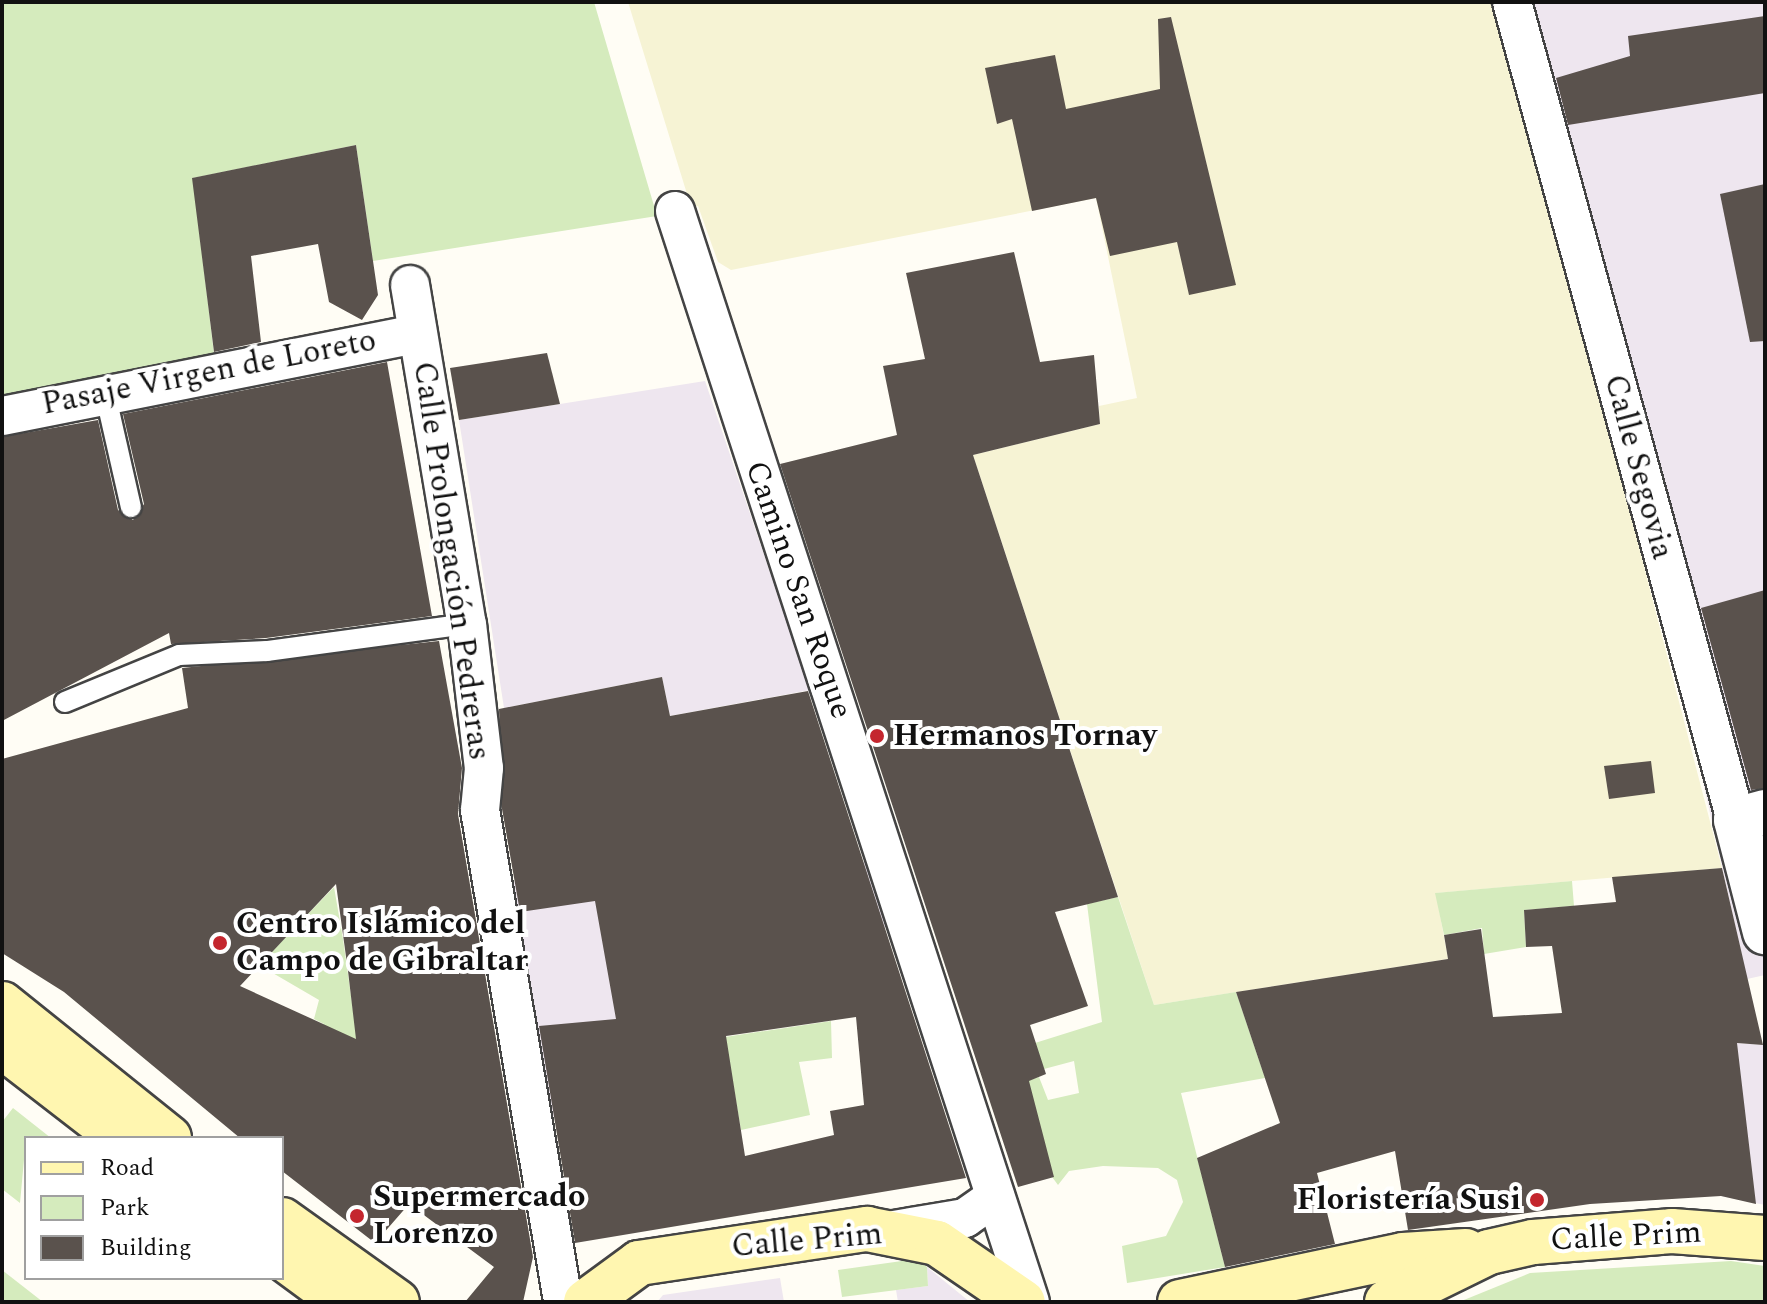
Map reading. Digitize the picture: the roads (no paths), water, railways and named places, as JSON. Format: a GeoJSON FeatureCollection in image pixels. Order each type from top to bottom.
{"type":"FeatureCollection","features":[{"type":"Feature","properties":{"kind":"main road"},"geometry":{"type":"LineString","coordinates":[[2,1004],[167,1136]]}},
{"type":"Feature","properties":{"kind":"main road"},"geometry":{"type":"LineString","coordinates":[[2,1046],[118,1136]]}},
{"type":"Feature","properties":{"kind":"main road"},"geometry":{"type":"LineString","coordinates":[[284,1223],[329,1289]]}},
{"type":"Feature","properties":{"kind":"main road","name":"Calle Prim"},"geometry":{"type":"LineString","coordinates":[[571,1288],[667,1257],[805,1235],[889,1231],[937,1243],[1023,1302]]}},
{"type":"Feature","properties":{"kind":"main road","name":"Calle Prim"},"geometry":{"type":"LineString","coordinates":[[1200,1301],[1403,1255],[1489,1252],[1613,1233],[1765,1238]]}},
{"type":"Feature","properties":{"kind":"main road","name":"Calle Prim"},"geometry":{"type":"LineString","coordinates":[[1387,1302],[1489,1252]]}},
{"type":"Feature","properties":{"kind":"main road"},"geometry":{"type":"LineString","coordinates":[[284,1258],[329,1289],[397,1302]]}},
{"type":"Feature","properties":{"kind":"street","name":"Calle Segovia"},"geometry":{"type":"LineString","coordinates":[[1512,2],[1750,816],[1765,932]]}},
{"type":"Feature","properties":{"kind":"street","name":"Camino San Roque"},"geometry":{"type":"LineString","coordinates":[[675,211],[1030,1302]]}},
{"type":"Feature","properties":{"kind":"street","name":"Calle Prolongación Pedreras"},"geometry":{"type":"LineString","coordinates":[[410,285],[467,624],[484,768],[480,810],[571,1288]]}},
{"type":"Feature","properties":{"kind":"street","name":"Pasaje Virgen de Loreto"},"geometry":{"type":"LineString","coordinates":[[2,416],[105,393],[417,334]]}},
{"type":"Feature","properties":{"kind":"street"},"geometry":{"type":"LineString","coordinates":[[889,1231],[965,1218],[995,1197]]}},
{"type":"Feature","properties":{"kind":"lane"},"geometry":{"type":"LineString","coordinates":[[105,393],[131,507]]}},
{"type":"Feature","properties":{"kind":"lane"},"geometry":{"type":"LineString","coordinates":[[65,702],[179,655],[267,651],[467,624]]}},
{"type":"Feature","properties":{"kind":"place","name":"Hermanos Tornay"},"geometry":{"type":"Point","coordinates":[877,736]}},
{"type":"Feature","properties":{"kind":"place","name":"Centro Islámico del Campo de Gibraltar"},"geometry":{"type":"Point","coordinates":[220,943]}},
{"type":"Feature","properties":{"kind":"place","name":"Floristería Susi"},"geometry":{"type":"Point","coordinates":[1537,1200]}},
{"type":"Feature","properties":{"kind":"place","name":"Supermercado Lorenzo"},"geometry":{"type":"Point","coordinates":[357,1216]}}]}
